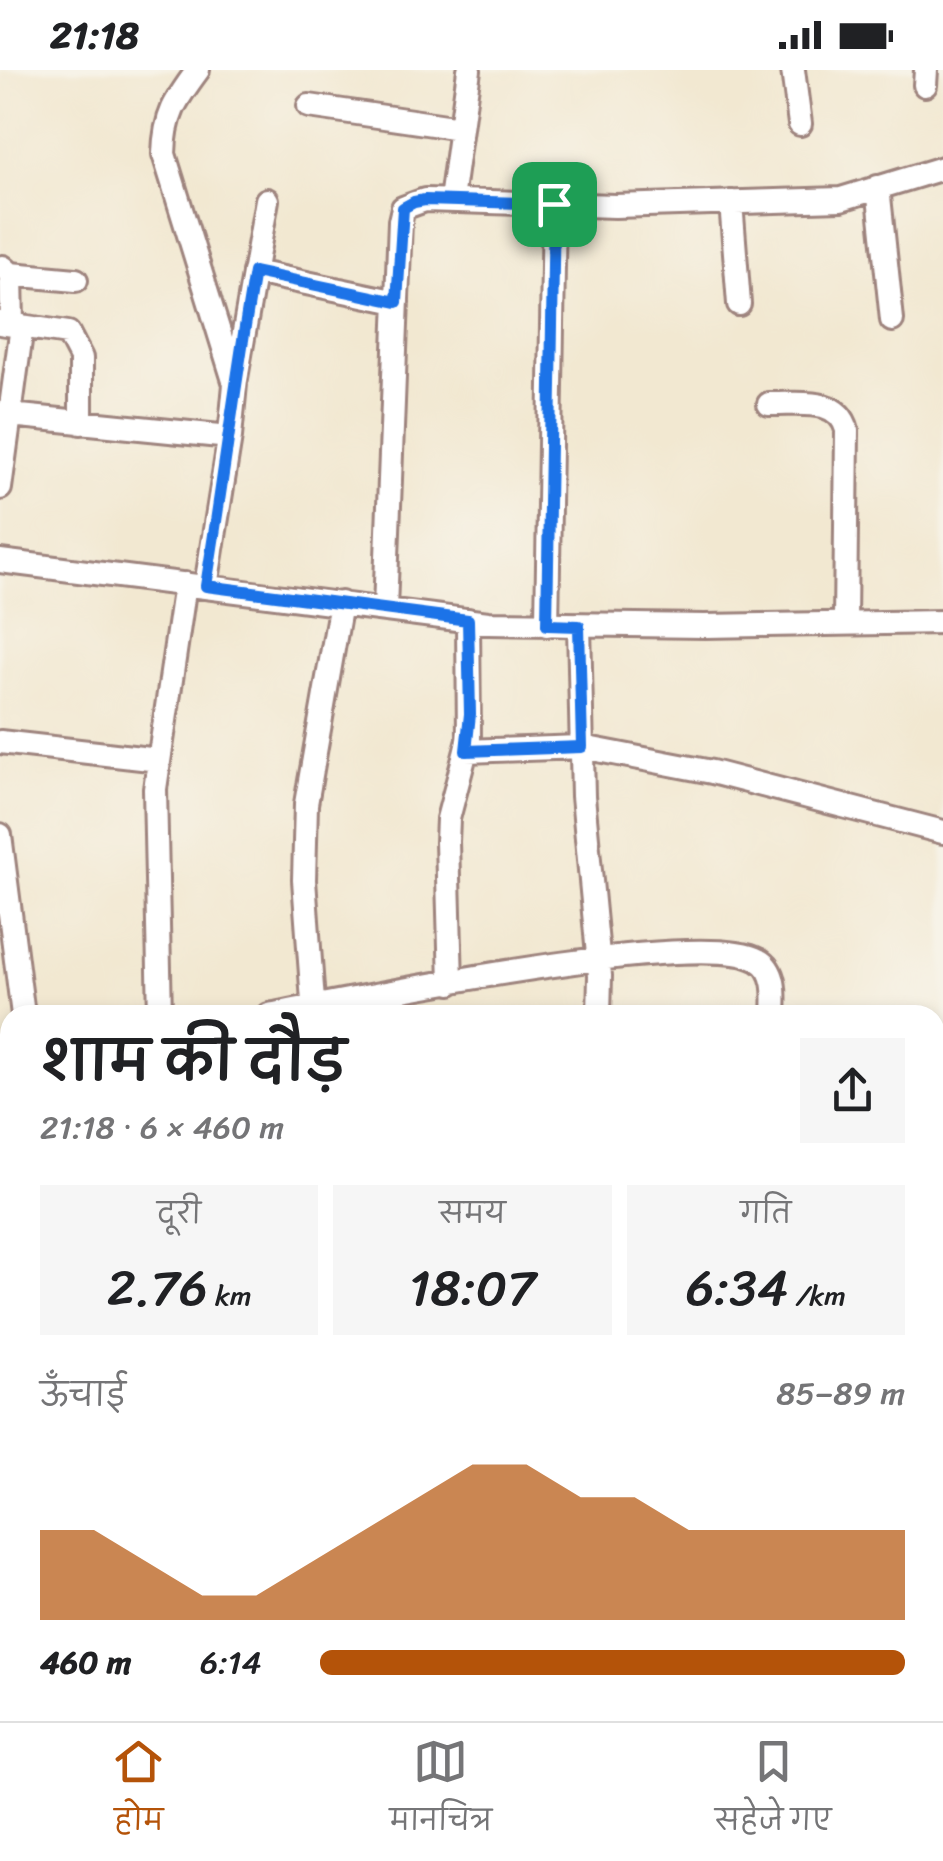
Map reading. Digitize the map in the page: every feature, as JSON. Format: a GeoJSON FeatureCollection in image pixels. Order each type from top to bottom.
{"type":"FeatureCollection","features":[{"type":"Feature","properties":{"kind":"street"},"geometry":{"type":"LineString","coordinates":[[198,70],[165,126],[164,154],[235,384]]}},
{"type":"Feature","properties":{"kind":"street"},"geometry":{"type":"LineString","coordinates":[[450,200],[469,70]]}},
{"type":"Feature","properties":{"kind":"street"},"geometry":{"type":"LineString","coordinates":[[794,70],[800,124]]}},
{"type":"Feature","properties":{"kind":"street"},"geometry":{"type":"LineString","coordinates":[[309,106],[460,128]]}},
{"type":"Feature","properties":{"kind":"street"},"geometry":{"type":"LineString","coordinates":[[385,609],[403,208],[414,202],[450,200],[554,204],[841,199],[943,168]]}},
{"type":"Feature","properties":{"kind":"street"},"geometry":{"type":"LineString","coordinates":[[878,187],[892,320]]}},
{"type":"Feature","properties":{"kind":"street"},"geometry":{"type":"LineString","coordinates":[[160,1005],[153,842],[159,760],[230,437],[235,384],[267,200]]}},
{"type":"Feature","properties":{"kind":"street"},"geometry":{"type":"LineString","coordinates":[[730,202],[740,304]]}},
{"type":"Feature","properties":{"kind":"street"},"geometry":{"type":"LineString","coordinates":[[547,625],[554,204]]}},
{"type":"Feature","properties":{"kind":"street"},"geometry":{"type":"LineString","coordinates":[[0,488],[11,325],[6,270],[76,280]]}},
{"type":"Feature","properties":{"kind":"street"},"geometry":{"type":"LineString","coordinates":[[254,272],[397,302]]}},
{"type":"Feature","properties":{"kind":"street"},"geometry":{"type":"LineString","coordinates":[[11,325],[68,333],[76,344],[81,358],[81,424]]}},
{"type":"Feature","properties":{"kind":"street"},"geometry":{"type":"LineString","coordinates":[[770,404],[825,406],[839,410],[844,417],[848,430],[845,623]]}},
{"type":"Feature","properties":{"kind":"street"},"geometry":{"type":"LineString","coordinates":[[6,415],[230,437]]}},
{"type":"Feature","properties":{"kind":"street"},"geometry":{"type":"LineString","coordinates":[[0,562],[468,620],[579,626],[943,622]]}},
{"type":"Feature","properties":{"kind":"street"},"geometry":{"type":"LineString","coordinates":[[314,1005],[304,880],[306,804],[341,603]]}},
{"type":"Feature","properties":{"kind":"street"},"geometry":{"type":"LineString","coordinates":[[452,984],[448,819],[466,751],[470,714],[468,620]]}},
{"type":"Feature","properties":{"kind":"street"},"geometry":{"type":"LineString","coordinates":[[579,626],[582,747],[599,1005]]}},
{"type":"Feature","properties":{"kind":"street"},"geometry":{"type":"LineString","coordinates":[[0,742],[159,760]]}},
{"type":"Feature","properties":{"kind":"street"},"geometry":{"type":"LineString","coordinates":[[466,751],[582,747],[712,772],[943,832]]}},
{"type":"Feature","properties":{"kind":"street"},"geometry":{"type":"LineString","coordinates":[[0,834],[3,884],[21,1005]]}},
{"type":"Feature","properties":{"kind":"street"},"geometry":{"type":"LineString","coordinates":[[345,1005],[452,984],[679,951],[741,953],[761,961],[769,969],[774,985],[774,1005]]}},
{"type":"Feature","properties":{"kind":"route"},"geometry":{"type":"LineString","coordinates":[[425,200],[554,204],[547,625],[579,626],[582,747],[466,751],[470,714],[468,620],[206,586],[235,384],[254,272],[397,302],[403,208],[425,200]]}}]}
